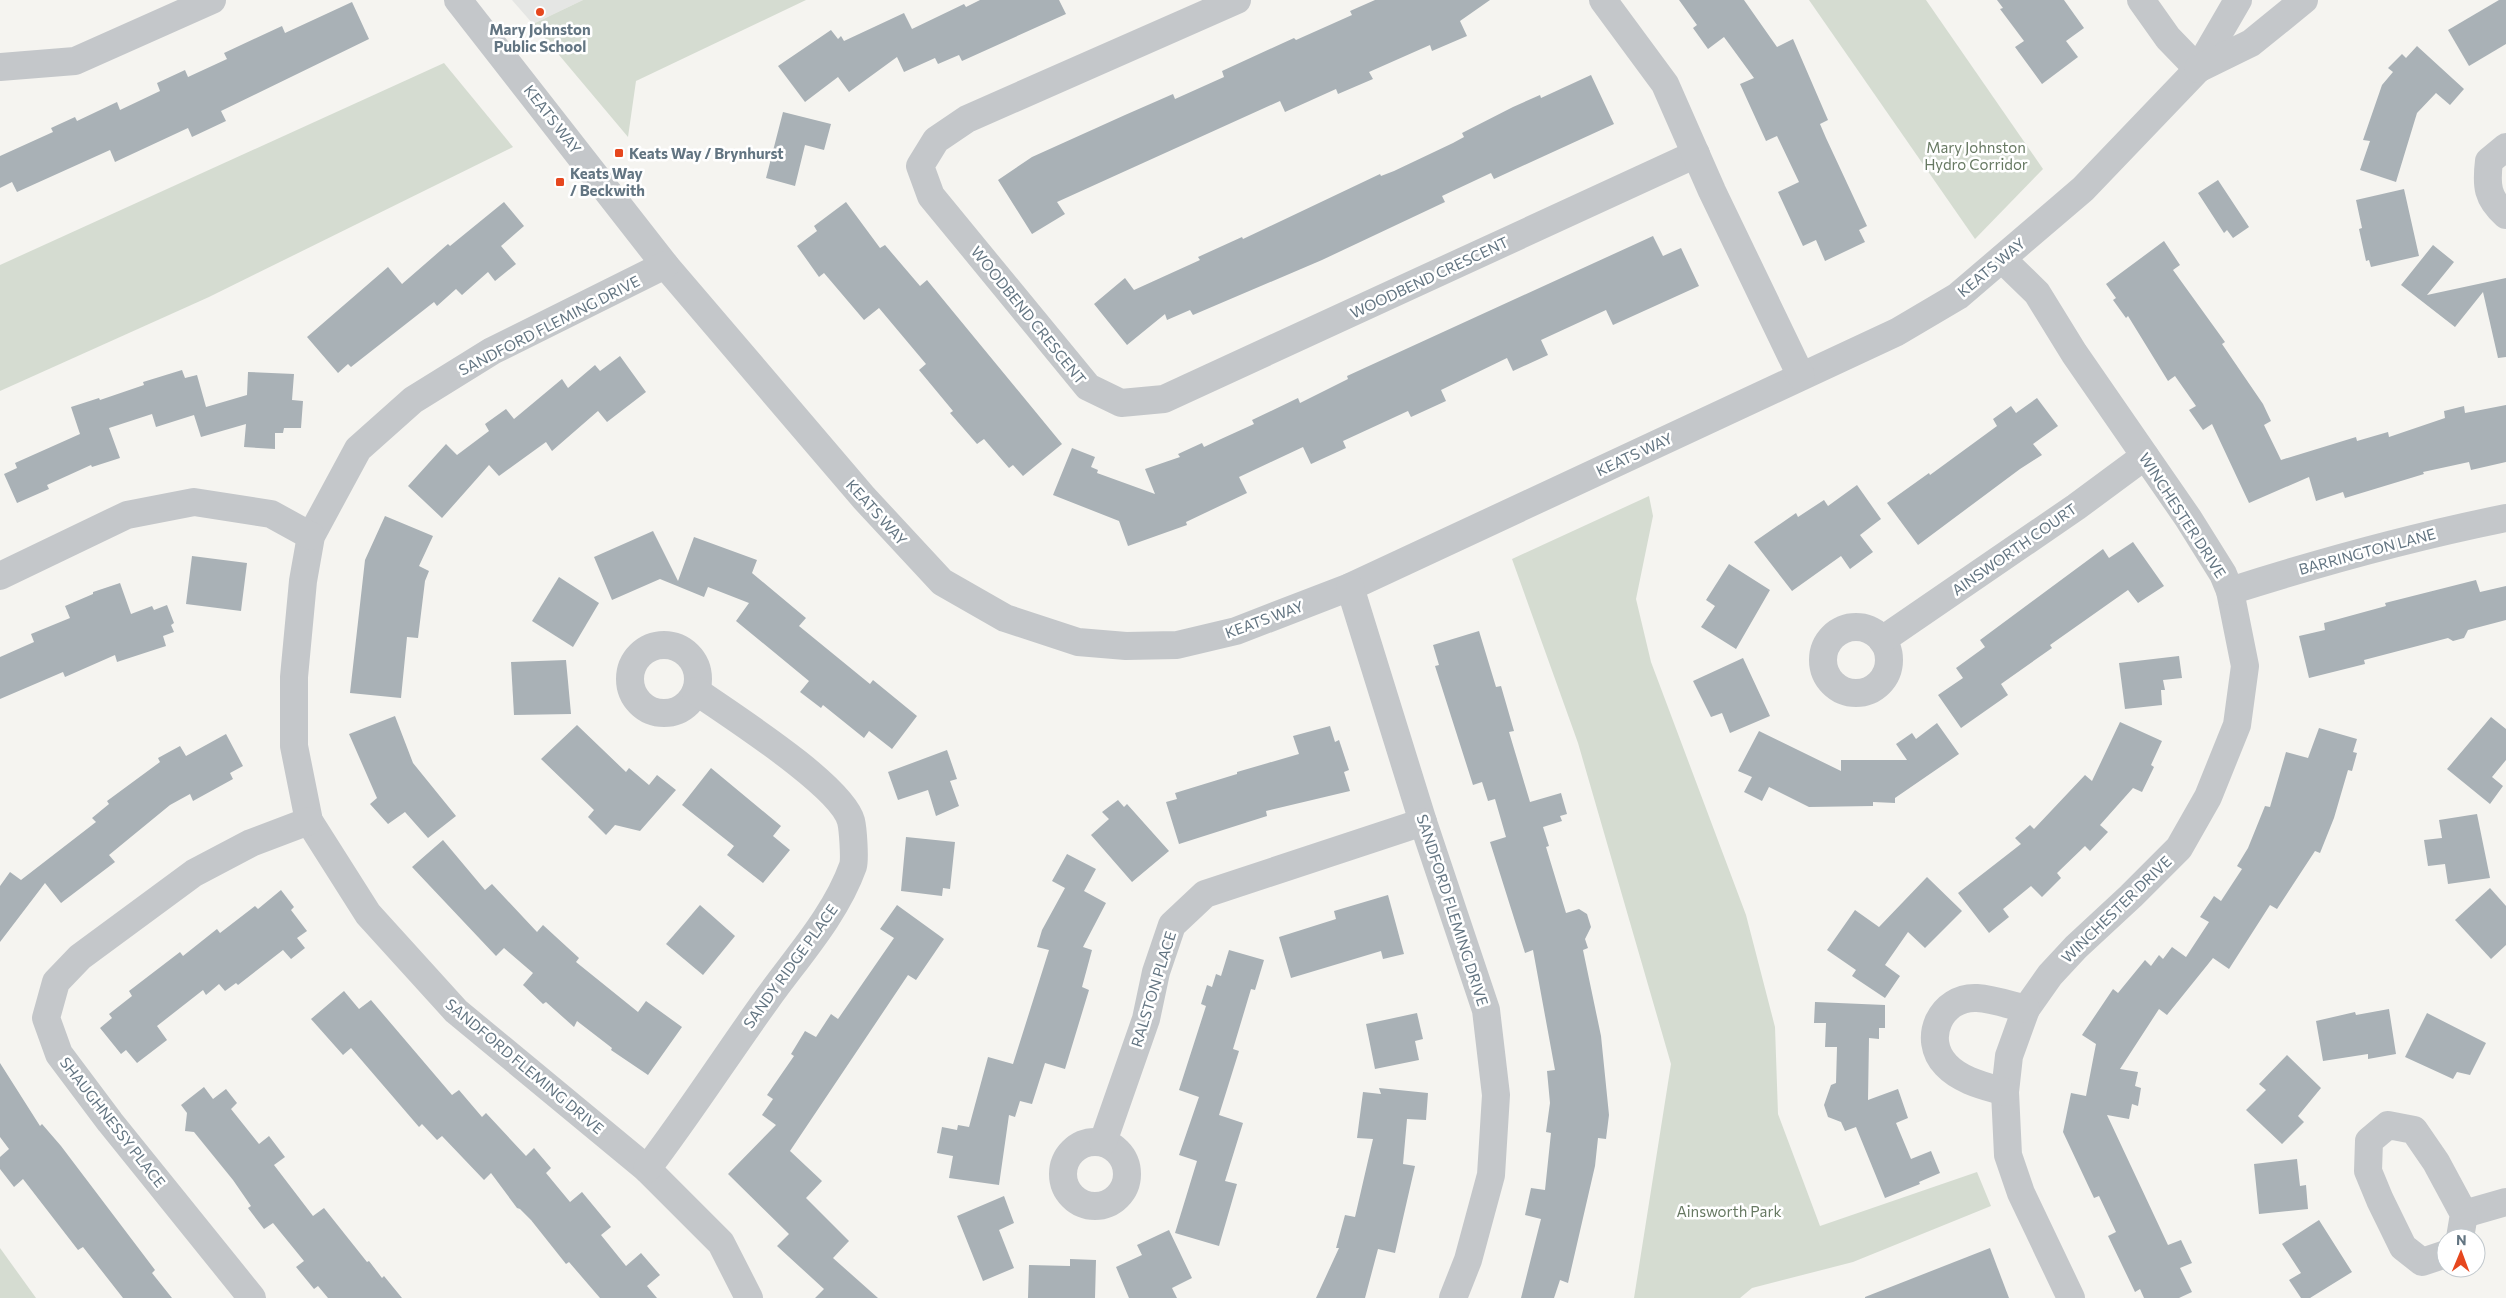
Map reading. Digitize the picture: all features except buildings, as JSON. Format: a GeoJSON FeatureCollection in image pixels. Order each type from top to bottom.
{"type":"FeatureCollection","features":[{"type":"Feature","properties":{"kind":"street"},"geometry":{"type":"LineString","coordinates":[[0,67],[75,61],[212,0]]}},
{"type":"Feature","properties":{"kind":"street","name":"KEATS WAY"},"geometry":{"type":"LineString","coordinates":[[458,0],[666,265],[864,498],[942,582],[1005,618],[1078,642],[1126,646],[1177,645],[1236,631],[1350,587],[1897,332],[1958,296],[2083,190],[2198,69],[2238,0]]}},
{"type":"Feature","properties":{"kind":"street","name":"WOODBEND CRESCENT"},"geometry":{"type":"LineString","coordinates":[[1237,0],[967,119],[936,140],[920,166],[931,196],[1088,387],[1121,404],[1164,399],[1696,154]]}},
{"type":"Feature","properties":{"kind":"street"},"geometry":{"type":"LineString","coordinates":[[1603,0],[1665,84],[1801,376]]}},
{"type":"Feature","properties":{"kind":"street"},"geometry":{"type":"LineString","coordinates":[[2141,0],[2168,38],[2198,69]]}},
{"type":"Feature","properties":{"kind":"street","name":"KEATS WAY"},"geometry":{"type":"LineString","coordinates":[[2198,69],[2251,43],[2304,0]]}},
{"type":"Feature","properties":{"kind":"street"},"geometry":{"type":"LineString","coordinates":[[2506,147],[2489,161],[2486,180],[2492,202],[2506,216]]}},
{"type":"Feature","properties":{"kind":"street","name":"WINCHESTER DRIVE"},"geometry":{"type":"LineString","coordinates":[[2002,259],[2037,293],[2074,353],[2188,518],[2223,574],[2230,591],[2245,666],[2237,726],[2208,797],[2179,848],[2076,947],[2050,975],[2026,1008],[2009,1056],[2005,1092],[2008,1155],[2021,1193],[2071,1298]]}},
{"type":"Feature","properties":{"kind":"street","name":"SANDFORD FLEMING DRIVE"},"geometry":{"type":"LineString","coordinates":[[666,265],[492,351],[413,400],[358,449],[311,536],[303,581],[294,677],[294,746],[309,821],[368,914],[456,1011],[647,1169],[721,1243],[749,1298]]}},
{"type":"Feature","properties":{"kind":"street","name":"AINSWORTH COURT"},"geometry":{"type":"LineString","coordinates":[[1882,640],[2076,507],[2144,456]]}},
{"type":"Feature","properties":{"kind":"street"},"geometry":{"type":"LineString","coordinates":[[0,576],[127,515],[194,502],[270,514],[311,536]]}},
{"type":"Feature","properties":{"kind":"street","name":"BARRINGTON LANE"},"geometry":{"type":"LineString","coordinates":[[2230,591],[2318,563],[2423,535],[2506,518]]}},
{"type":"Feature","properties":{"kind":"street","name":"SANDFORD FLEMING DRIVE"},"geometry":{"type":"LineString","coordinates":[[1350,587],[1423,822],[1486,1010],[1496,1095],[1490,1175],[1468,1260],[1453,1298]]}},
{"type":"Feature","properties":{"kind":"street","name":"SANDY RIDGE PLACE"},"geometry":{"type":"LineString","coordinates":[[647,1169],[691,1110],[747,1027],[836,904],[854,864],[851,820],[836,796],[794,761],[696,690]]}},
{"type":"Feature","properties":{"kind":"street","name":"SHAUGHNESSY PLACE"},"geometry":{"type":"LineString","coordinates":[[252,1298],[110,1122],[59,1054],[46,1018],[56,982],[80,957],[194,873],[251,843],[309,821]]}},
{"type":"Feature","properties":{"kind":"street","name":"RALSTON PLACE"},"geometry":{"type":"LineString","coordinates":[[1103,1142],[1146,1019],[1156,972],[1172,925],[1205,894],[1423,822]]}},
{"type":"Feature","properties":{"kind":"street"},"geometry":{"type":"LineString","coordinates":[[2005,1092],[1960,1076],[1945,1064],[1934,1043],[1938,1020],[1950,1004],[1976,998],[2026,1008]]}},
{"type":"Feature","properties":{"kind":"street"},"geometry":{"type":"LineString","coordinates":[[2436,1257],[2422,1262],[2403,1247],[2368,1171],[2369,1141],[2388,1125],[2414,1130],[2436,1162],[2462,1226],[2506,1202]]}},
{"type":"Feature","properties":{"kind":"shaded area","name":"Mary Johnston Public School"},"geometry":{"type":"Polygon","coordinates":[[[512,0],[583,0],[533,24],[512,0]]]}},
{"type":"Feature","properties":{"kind":"green space"},"geometry":{"type":"Polygon","coordinates":[[[583,0],[806,0],[636,81],[628,137],[533,24],[583,0]]]}},
{"type":"Feature","properties":{"kind":"green space","name":"Mary Johnston Hydro Corridor"},"geometry":{"type":"Polygon","coordinates":[[[1809,0],[1926,0],[2043,169],[1975,239],[1809,0]]]}},
{"type":"Feature","properties":{"kind":"green space"},"geometry":{"type":"Polygon","coordinates":[[[444,63],[513,147],[209,297],[0,391],[0,265],[444,63]]]}},
{"type":"Feature","properties":{"kind":"green space","name":"Ainsworth Park"},"geometry":{"type":"Polygon","coordinates":[[[1649,496],[1653,516],[1636,599],[1651,662],[1746,915],[1775,1027],[1778,1114],[1820,1226],[1977,1172],[1991,1206],[1853,1262],[1752,1288],[1740,1298],[1634,1298],[1671,1064],[1578,743],[1512,559],[1649,496]]]}},
{"type":"Feature","properties":{"kind":"green space"},"geometry":{"type":"Polygon","coordinates":[[[0,1248],[36,1298],[0,1298],[0,1248]]]}},
{"type":"Feature","properties":{"kind":"place","name":"Mary Johnston Public School"},"geometry":{"type":"Point","coordinates":[540,12]}},
{"type":"Feature","properties":{"kind":"place","name":"Keats Way / Brynhurst"},"geometry":{"type":"Point","coordinates":[619,153]}},
{"type":"Feature","properties":{"kind":"place","name":"Keats Way / Beckwith"},"geometry":{"type":"Point","coordinates":[560,182]}}]}
